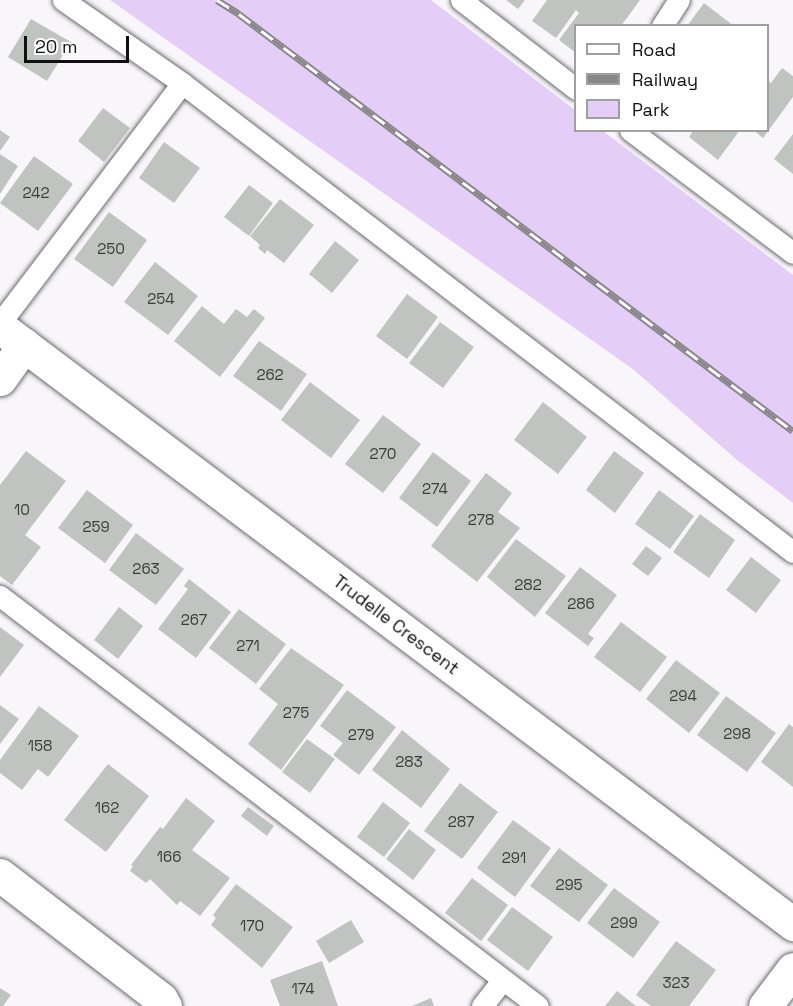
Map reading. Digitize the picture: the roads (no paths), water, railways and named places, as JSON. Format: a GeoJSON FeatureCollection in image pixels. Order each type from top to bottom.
{"type":"FeatureCollection","features":[{"type":"Feature","properties":{"kind":"street"},"geometry":{"type":"LineString","coordinates":[[0,379],[8,332]]}},
{"type":"Feature","properties":{"kind":"street","name":"Trudelle Crescent"},"geometry":{"type":"LineString","coordinates":[[8,332],[793,924]]}},
{"type":"Feature","properties":{"kind":"street"},"geometry":{"type":"LineString","coordinates":[[0,875],[161,999],[165,1006]]}},
{"type":"Feature","properties":{"kind":"street"},"geometry":{"type":"LineString","coordinates":[[765,1006],[793,969]]}},
{"type":"Feature","properties":{"kind":"lane"},"geometry":{"type":"LineString","coordinates":[[63,0],[182,83],[793,552]]}},
{"type":"Feature","properties":{"kind":"lane"},"geometry":{"type":"LineString","coordinates":[[461,0],[574,87]]}},
{"type":"Feature","properties":{"kind":"lane"},"geometry":{"type":"LineString","coordinates":[[663,24],[679,0]]}},
{"type":"Feature","properties":{"kind":"lane"},"geometry":{"type":"LineString","coordinates":[[8,332],[182,83]]}},
{"type":"Feature","properties":{"kind":"lane"},"geometry":{"type":"LineString","coordinates":[[633,132],[793,253]]}},
{"type":"Feature","properties":{"kind":"lane"},"geometry":{"type":"LineString","coordinates":[[0,596],[538,1006]]}},
{"type":"Feature","properties":{"kind":"lane"},"geometry":{"type":"LineString","coordinates":[[482,1006],[502,980]]}},
{"type":"Feature","properties":{"kind":"railway"},"geometry":{"type":"LineString","coordinates":[[217,0],[239,14],[793,431]]}}]}
